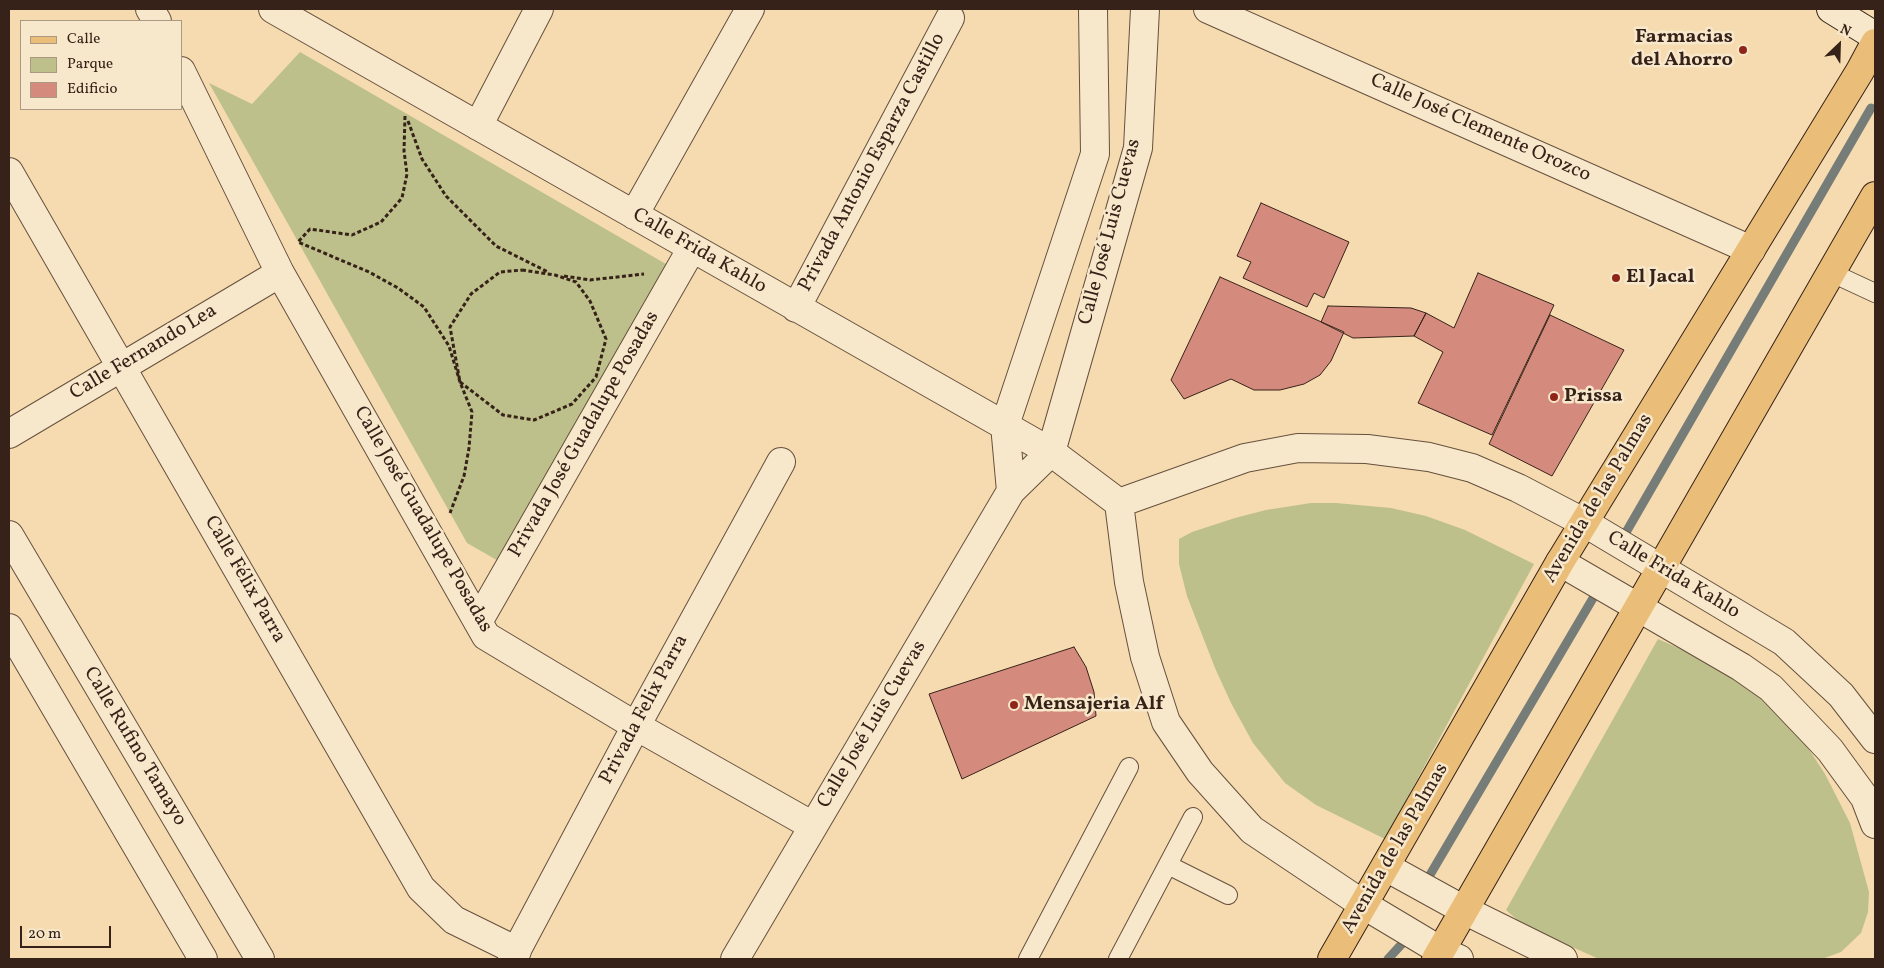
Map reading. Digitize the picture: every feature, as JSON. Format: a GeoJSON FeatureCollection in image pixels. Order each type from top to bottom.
{"type":"FeatureCollection","features":[{"type":"Feature","properties":{"kind":"main road","name":"Avenida de las Palmas"},"geometry":{"type":"LineString","coordinates":[[1332,959],[1386,868],[1560,562],[1860,71],[1875,43]]}},
{"type":"Feature","properties":{"kind":"main road"},"geometry":{"type":"LineString","coordinates":[[1445,957],[1464,910],[1875,196]]}},
{"type":"Feature","properties":{"kind":"street","name":"Calle Frida Kahlo"},"geometry":{"type":"LineString","coordinates":[[273,9],[315,19],[478,126],[1051,452],[1119,503],[1246,458],[1298,448],[1367,449],[1429,457],[1472,468],[1518,488],[1585,523],[1784,642],[1841,695],[1875,739]]}},
{"type":"Feature","properties":{"kind":"street"},"geometry":{"type":"LineString","coordinates":[[478,126],[539,9]]}},
{"type":"Feature","properties":{"kind":"street"},"geometry":{"type":"LineString","coordinates":[[634,215],[750,9]]}},
{"type":"Feature","properties":{"kind":"street","name":"Calle José Luis Cuevas"},"geometry":{"type":"LineString","coordinates":[[1005,425],[1094,154],[1094,9]]}},
{"type":"Feature","properties":{"kind":"street","name":"Calle José Luis Cuevas"},"geometry":{"type":"LineString","coordinates":[[735,959],[1010,491],[1051,452],[1138,148],[1145,9]]}},
{"type":"Feature","properties":{"kind":"street","name":"Calle José Clemente Orozco"},"geometry":{"type":"LineString","coordinates":[[1208,9],[1751,250]]}},
{"type":"Feature","properties":{"kind":"street"},"geometry":{"type":"LineString","coordinates":[[1831,9],[1875,36]]}},
{"type":"Feature","properties":{"kind":"street","name":"Privada Antonio Esparza Castillo"},"geometry":{"type":"LineString","coordinates":[[796,308],[950,18]]}},
{"type":"Feature","properties":{"kind":"street","name":"Calle José Guadalupe Posadas"},"geometry":{"type":"LineString","coordinates":[[182,74],[280,273],[486,636],[636,726],[813,826]]}},
{"type":"Feature","properties":{"kind":"street","name":"Calle Félix Parra"},"geometry":{"type":"LineString","coordinates":[[9,172],[421,888],[454,920],[514,955]]}},
{"type":"Feature","properties":{"kind":"street","name":"Privada José Guadalupe Posadas"},"geometry":{"type":"LineString","coordinates":[[478,622],[692,248]]}},
{"type":"Feature","properties":{"kind":"street","name":"Calle Fernando Lea"},"geometry":{"type":"LineString","coordinates":[[9,434],[280,273]]}},
{"type":"Feature","properties":{"kind":"street"},"geometry":{"type":"LineString","coordinates":[[1005,425],[1010,491]]}},
{"type":"Feature","properties":{"kind":"street","name":"Privada Felix Parra"},"geometry":{"type":"LineString","coordinates":[[514,955],[636,726],[781,462]]}},
{"type":"Feature","properties":{"kind":"street"},"geometry":{"type":"LineString","coordinates":[[1119,503],[1129,582],[1145,656],[1166,722],[1200,772],[1252,830],[1445,957]]}},
{"type":"Feature","properties":{"kind":"street","name":"Calle Rufino Tamayo"},"geometry":{"type":"LineString","coordinates":[[9,535],[260,959]]}},
{"type":"Feature","properties":{"kind":"street"},"geometry":{"type":"LineString","coordinates":[[1560,562],[1741,667],[1771,688],[1830,750],[1865,798],[1875,824]]}},
{"type":"Feature","properties":{"kind":"street"},"geometry":{"type":"LineString","coordinates":[[9,628],[203,959]]}},
{"type":"Feature","properties":{"kind":"street"},"geometry":{"type":"LineString","coordinates":[[1386,868],[1464,910],[1563,959]]}},
{"type":"Feature","properties":{"kind":"lane"},"geometry":{"type":"LineString","coordinates":[[1832,273],[1875,293]]}},
{"type":"Feature","properties":{"kind":"lane"},"geometry":{"type":"LineString","coordinates":[[1028,959],[1129,767]]}},
{"type":"Feature","properties":{"kind":"lane"},"geometry":{"type":"LineString","coordinates":[[1118,959],[1193,816]]}},
{"type":"Feature","properties":{"kind":"lane"},"geometry":{"type":"LineString","coordinates":[[1168,865],[1228,895]]}},
{"type":"Feature","properties":{"kind":"path"},"geometry":{"type":"LineString","coordinates":[[450,513],[464,476],[472,412],[460,382],[449,346],[424,307],[398,288],[369,272],[298,242],[310,229],[352,235],[381,222],[402,198],[407,174],[404,151],[405,113],[422,159],[446,196],[496,246],[541,269],[555,275],[576,282],[590,301],[606,339],[596,377],[572,404],[534,420],[502,415],[460,382],[450,327],[471,294],[500,272],[522,270],[555,275],[590,280],[653,273]]}},
{"type":"Feature","properties":{"kind":"green space"},"geometry":{"type":"Polygon","coordinates":[[[300,52],[678,271],[509,567],[467,543],[209,83],[252,104],[300,52]]]}},
{"type":"Feature","properties":{"kind":"green space"},"geometry":{"type":"Polygon","coordinates":[[[1311,503],[1336,503],[1391,508],[1426,516],[1465,530],[1534,564],[1385,839],[1316,805],[1285,783],[1253,743],[1231,703],[1215,668],[1187,596],[1179,564],[1179,539],[1192,532],[1266,510],[1311,503]]]}},
{"type":"Feature","properties":{"kind":"green space"},"geometry":{"type":"Polygon","coordinates":[[[1658,639],[1694,655],[1722,671],[1761,699],[1801,737],[1825,774],[1850,823],[1869,892],[1868,912],[1861,933],[1841,952],[1822,959],[1599,959],[1523,925],[1506,910],[1658,639]]]}},
{"type":"Feature","properties":{"kind":"building"},"geometry":{"type":"Polygon","coordinates":[[[1261,203],[1349,242],[1324,298],[1314,293],[1307,307],[1243,278],[1251,262],[1237,256],[1261,203]]]}},
{"type":"Feature","properties":{"kind":"building"},"geometry":{"type":"Polygon","coordinates":[[[1478,273],[1554,305],[1492,435],[1418,403],[1443,352],[1414,336],[1426,313],[1454,328],[1478,273]]]}},
{"type":"Feature","properties":{"kind":"building"},"geometry":{"type":"Polygon","coordinates":[[[1220,277],[1344,332],[1331,361],[1320,375],[1304,384],[1280,390],[1254,390],[1231,379],[1184,399],[1171,380],[1220,277]]]}},
{"type":"Feature","properties":{"kind":"building"},"geometry":{"type":"Polygon","coordinates":[[[1328,306],[1411,308],[1426,313],[1414,336],[1353,338],[1321,322],[1328,306]]]}},
{"type":"Feature","properties":{"kind":"building","name":"Prissa"},"geometry":{"type":"Polygon","coordinates":[[[1550,315],[1624,350],[1552,476],[1489,444],[1550,315]]]}},
{"type":"Feature","properties":{"kind":"building","name":"Mensajeria Alf"},"geometry":{"type":"Polygon","coordinates":[[[1074,647],[1086,667],[1094,692],[1096,716],[962,779],[929,694],[1074,647]]]}},
{"type":"Feature","properties":{"kind":"waterway"},"geometry":{"type":"LineString","coordinates":[[1621,541],[1871,108]]}},
{"type":"Feature","properties":{"kind":"waterway"},"geometry":{"type":"LineString","coordinates":[[1424,885],[1599,588]]}},
{"type":"Feature","properties":{"kind":"waterway"},"geometry":{"type":"LineString","coordinates":[[1388,959],[1410,935]]}},
{"type":"Feature","properties":{"kind":"place","name":"Farmacias del Ahorro"},"geometry":{"type":"Point","coordinates":[1743,50]}},
{"type":"Feature","properties":{"kind":"place","name":"El Jacal"},"geometry":{"type":"Point","coordinates":[1616,278]}},
{"type":"Feature","properties":{"kind":"place","name":"Prissa"},"geometry":{"type":"Point","coordinates":[1554,397]}},
{"type":"Feature","properties":{"kind":"place","name":"Mensajeria Alf"},"geometry":{"type":"Point","coordinates":[1014,705]}}]}
